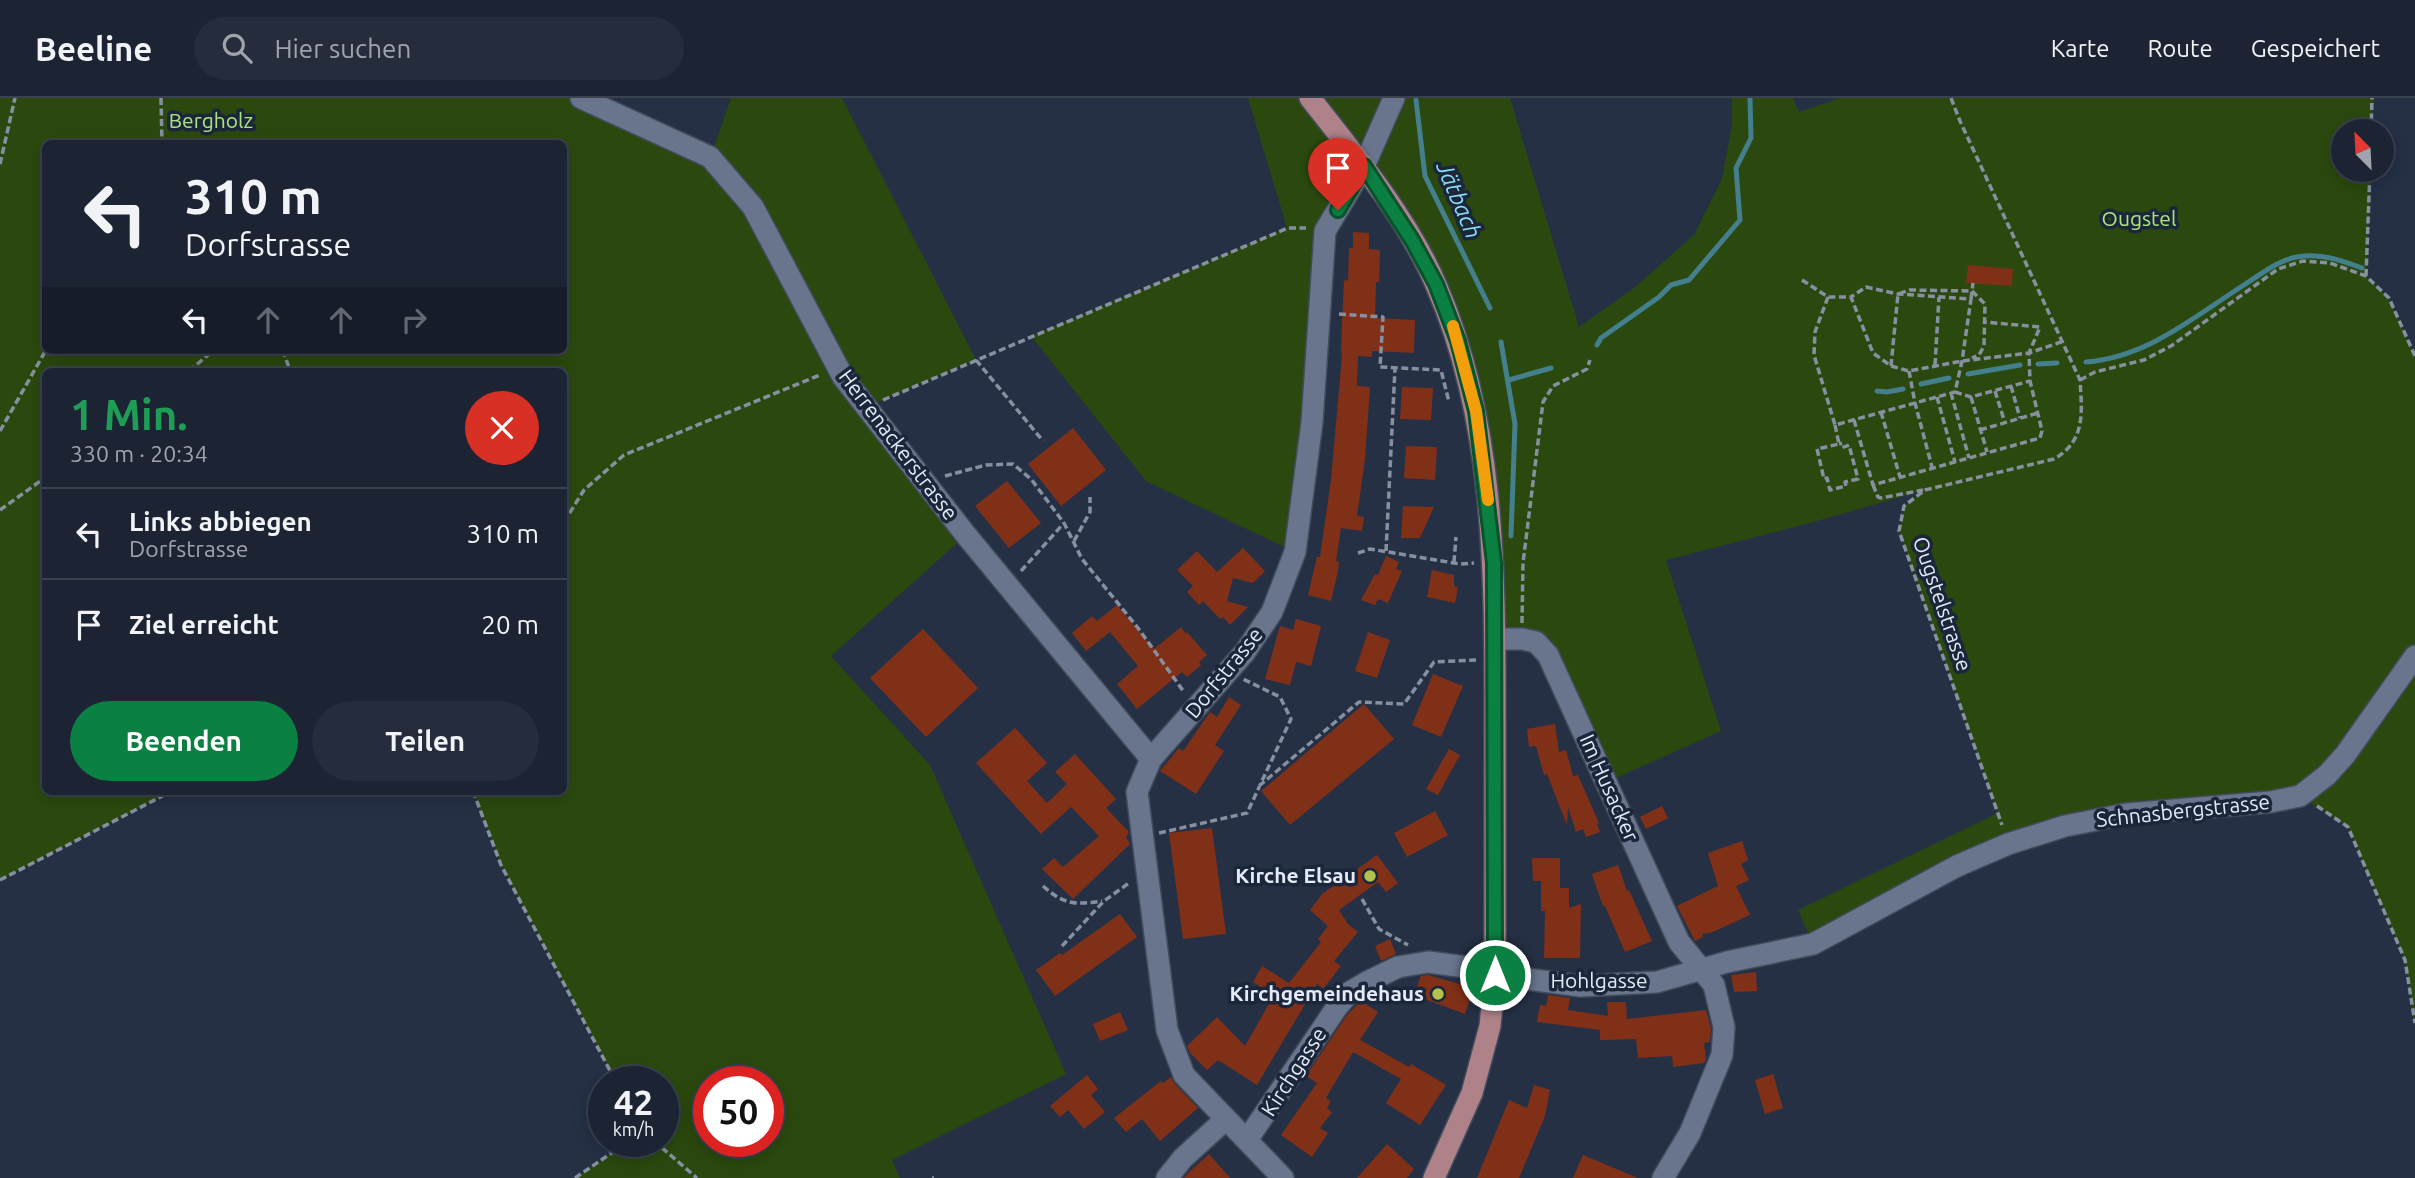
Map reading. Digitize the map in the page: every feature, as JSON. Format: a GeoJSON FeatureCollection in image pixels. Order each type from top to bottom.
{"type":"FeatureCollection","features":[{"type":"Feature","properties":{"kind":"main road"},"geometry":{"type":"LineString","coordinates":[[1310,98],[1364,166],[1436,284],[1458,341],[1476,411],[1486,483],[1494,563],[1495,975],[1490,1026],[1472,1093],[1434,1178]]}},
{"type":"Feature","properties":{"kind":"street","name":"Herrenackerstrasse"},"geometry":{"type":"LineString","coordinates":[[581,98],[710,157],[753,207],[843,377],[1151,759]]}},
{"type":"Feature","properties":{"kind":"street","name":"Dorfstrasse"},"geometry":{"type":"LineString","coordinates":[[1283,1178],[1184,1075],[1167,1030],[1137,792],[1151,759],[1245,653],[1272,612],[1295,552],[1312,422],[1325,231],[1364,166],[1394,98]]}},
{"type":"Feature","properties":{"kind":"street"},"geometry":{"type":"LineString","coordinates":[[1495,639],[1522,639]]}},
{"type":"Feature","properties":{"kind":"street","name":"Im Husacker"},"geometry":{"type":"LineString","coordinates":[[1522,639],[1536,642],[1548,655],[1679,942],[1714,985],[1724,1027],[1722,1055],[1690,1133],[1663,1178]]}},
{"type":"Feature","properties":{"kind":"street","name":"Schnasbergstrasse"},"geometry":{"type":"LineString","coordinates":[[1703,970],[1727,962],[1813,944],[1957,866],[2008,844],[2065,826],[2126,814],[2270,802],[2300,796],[2327,775],[2345,755],[2415,656]]}},
{"type":"Feature","properties":{"kind":"street","name":"Kirchgasse"},"geometry":{"type":"LineString","coordinates":[[1247,1140],[1337,1007],[1350,992],[1398,967],[1428,962],[1466,967],[1495,975]]}},
{"type":"Feature","properties":{"kind":"street","name":"Hohlgasse"},"geometry":{"type":"LineString","coordinates":[[1495,975],[1581,986],[1657,982],[1703,970]]}},
{"type":"Feature","properties":{"kind":"street"},"geometry":{"type":"LineString","coordinates":[[1167,1178],[1183,1158],[1226,1119]]}},
{"type":"Feature","properties":{"kind":"path"},"geometry":{"type":"LineString","coordinates":[[0,164],[15,98]]}},
{"type":"Feature","properties":{"kind":"path"},"geometry":{"type":"LineString","coordinates":[[161,98],[162,140]]}},
{"type":"Feature","properties":{"kind":"path"},"geometry":{"type":"LineString","coordinates":[[1854,420],[1873,485],[1881,498],[2054,459],[2067,452],[2079,432],[2082,408],[2080,380],[1951,98]]}},
{"type":"Feature","properties":{"kind":"path"},"geometry":{"type":"LineString","coordinates":[[2371,119],[2372,98]]}},
{"type":"Feature","properties":{"kind":"path"},"geometry":{"type":"LineString","coordinates":[[2366,276],[2370,182]]}},
{"type":"Feature","properties":{"kind":"path"},"geometry":{"type":"LineString","coordinates":[[866,407],[1288,228],[1303,227],[1325,231]]}},
{"type":"Feature","properties":{"kind":"path"},"geometry":{"type":"LineString","coordinates":[[2080,380],[2095,372],[2144,360],[2171,346],[2278,270],[2303,261],[2330,263],[2366,276],[2389,298],[2415,356]]}},
{"type":"Feature","properties":{"kind":"path"},"geometry":{"type":"LineString","coordinates":[[1802,280],[1828,297],[1851,297],[1866,287],[1898,295],[1970,299]]}},
{"type":"Feature","properties":{"kind":"path"},"geometry":{"type":"LineString","coordinates":[[1969,458],[1953,393],[1962,361],[1973,283]]}},
{"type":"Feature","properties":{"kind":"path"},"geometry":{"type":"LineString","coordinates":[[1898,295],[1910,290],[1972,291],[1985,304],[1984,345],[1979,355],[1962,361]]}},
{"type":"Feature","properties":{"kind":"path"},"geometry":{"type":"LineString","coordinates":[[1891,366],[1898,295]]}},
{"type":"Feature","properties":{"kind":"path"},"geometry":{"type":"LineString","coordinates":[[1828,297],[1815,332],[1815,355],[1839,444]]}},
{"type":"Feature","properties":{"kind":"path"},"geometry":{"type":"LineString","coordinates":[[1851,297],[1873,353],[1891,366],[1909,371],[2029,353],[2061,342]]}},
{"type":"Feature","properties":{"kind":"path"},"geometry":{"type":"LineString","coordinates":[[1935,365],[1939,297]]}},
{"type":"Feature","properties":{"kind":"path"},"geometry":{"type":"LineString","coordinates":[[1320,313],[1383,317],[1380,367],[1441,370],[1448,402]]}},
{"type":"Feature","properties":{"kind":"path"},"geometry":{"type":"LineString","coordinates":[[1873,485],[2040,438],[2042,431],[2030,381],[2029,353],[2040,327],[1984,322]]}},
{"type":"Feature","properties":{"kind":"path"},"geometry":{"type":"LineString","coordinates":[[0,431],[44,354]]}},
{"type":"Feature","properties":{"kind":"path"},"geometry":{"type":"LineString","coordinates":[[193,368],[209,354]]}},
{"type":"Feature","properties":{"kind":"path"},"geometry":{"type":"LineString","coordinates":[[975,360],[1042,441]]}},
{"type":"Feature","properties":{"kind":"path"},"geometry":{"type":"LineString","coordinates":[[1522,639],[1523,563],[1543,402],[1553,386],[1587,369],[1590,360]]}},
{"type":"Feature","properties":{"kind":"path"},"geometry":{"type":"LineString","coordinates":[[1385,551],[1395,368]]}},
{"type":"Feature","properties":{"kind":"path"},"geometry":{"type":"LineString","coordinates":[[1909,371],[1933,468]]}},
{"type":"Feature","properties":{"kind":"path"},"geometry":{"type":"LineString","coordinates":[[567,517],[584,489],[624,455],[819,375],[843,377]]}},
{"type":"Feature","properties":{"kind":"path"},"geometry":{"type":"LineString","coordinates":[[1835,425],[1953,393],[1971,397],[2030,381]]}},
{"type":"Feature","properties":{"kind":"path"},"geometry":{"type":"LineString","coordinates":[[2011,386],[2020,418]]}},
{"type":"Feature","properties":{"kind":"path"},"geometry":{"type":"LineString","coordinates":[[1995,391],[2005,422]]}},
{"type":"Feature","properties":{"kind":"path"},"geometry":{"type":"LineString","coordinates":[[1937,397],[1955,462]]}},
{"type":"Feature","properties":{"kind":"path"},"geometry":{"type":"LineString","coordinates":[[1971,397],[1987,453]]}},
{"type":"Feature","properties":{"kind":"path"},"geometry":{"type":"LineString","coordinates":[[1881,412],[1900,477]]}},
{"type":"Feature","properties":{"kind":"path"},"geometry":{"type":"LineString","coordinates":[[1980,430],[2038,413]]}},
{"type":"Feature","properties":{"kind":"path"},"geometry":{"type":"LineString","coordinates":[[1839,444],[1849,446],[1858,479],[1845,482],[1846,486],[1830,491],[1816,449],[1839,444]]}},
{"type":"Feature","properties":{"kind":"path"},"geometry":{"type":"LineString","coordinates":[[927,484],[949,474],[986,465],[1013,464],[1031,479],[1064,523],[1082,559],[1138,628],[1196,708]]}},
{"type":"Feature","properties":{"kind":"path"},"geometry":{"type":"LineString","coordinates":[[0,510],[42,480]]}},
{"type":"Feature","properties":{"kind":"path","name":"Ougstelstrasse"},"geometry":{"type":"LineString","coordinates":[[1925,490],[1904,506],[1899,531],[2008,844]]}},
{"type":"Feature","properties":{"kind":"path"},"geometry":{"type":"LineString","coordinates":[[1074,541],[1090,512],[1090,497]]}},
{"type":"Feature","properties":{"kind":"path"},"geometry":{"type":"LineString","coordinates":[[1009,585],[1064,523]]}},
{"type":"Feature","properties":{"kind":"path"},"geometry":{"type":"LineString","coordinates":[[1454,562],[1456,537]]}},
{"type":"Feature","properties":{"kind":"path"},"geometry":{"type":"LineString","coordinates":[[1358,553],[1370,549],[1476,563]]}},
{"type":"Feature","properties":{"kind":"path"},"geometry":{"type":"LineString","coordinates":[[1515,563],[1523,563]]}},
{"type":"Feature","properties":{"kind":"path"},"geometry":{"type":"LineString","coordinates":[[1257,788],[1359,702],[1404,704],[1434,662],[1482,660]]}},
{"type":"Feature","properties":{"kind":"path"},"geometry":{"type":"LineString","coordinates":[[1142,836],[1247,813],[1290,719],[1280,697],[1246,681],[1230,669]]}},
{"type":"Feature","properties":{"kind":"path"},"geometry":{"type":"LineString","coordinates":[[0,880],[164,795]]}},
{"type":"Feature","properties":{"kind":"path"},"geometry":{"type":"LineString","coordinates":[[475,795],[501,865],[608,1066]]}},
{"type":"Feature","properties":{"kind":"path"},"geometry":{"type":"LineString","coordinates":[[2300,796],[2348,827],[2405,960],[2415,1023]]}},
{"type":"Feature","properties":{"kind":"path"},"geometry":{"type":"LineString","coordinates":[[1062,946],[1104,901],[1146,871]]}},
{"type":"Feature","properties":{"kind":"path"},"geometry":{"type":"LineString","coordinates":[[1043,886],[1055,897],[1076,905],[1104,901]]}},
{"type":"Feature","properties":{"kind":"path"},"geometry":{"type":"LineString","coordinates":[[1362,900],[1379,929],[1408,945],[1412,965]]}},
{"type":"Feature","properties":{"kind":"path"},"geometry":{"type":"LineString","coordinates":[[575,1178],[606,1157]]}},
{"type":"Feature","properties":{"kind":"path"},"geometry":{"type":"LineString","coordinates":[[673,1157],[697,1178]]}},
{"type":"Feature","properties":{"kind":"green space","name":"Bergholz"},"geometry":{"type":"Polygon","coordinates":[[[0,98],[598,98],[711,156],[731,98],[842,98],[976,360],[867,407],[966,535],[831,656],[930,765],[1066,1074],[892,1160],[900,1178],[575,1178],[606,1157],[679,1157],[679,1066],[608,1066],[501,865],[475,795],[567,795],[567,368],[42,368],[42,795],[164,795],[0,880],[0,98]]]}},
{"type":"Feature","properties":{"kind":"green space","name":"Ougstel"},"geometry":{"type":"Polygon","coordinates":[[[1248,98],[1510,98],[1579,327],[1634,288],[1694,235],[1722,179],[1732,125],[1732,98],[1793,98],[1799,112],[1840,98],[2374,98],[2373,119],[2331,119],[2331,182],[2370,182],[2366,276],[2389,298],[2415,356],[2415,1023],[2405,960],[2348,827],[2300,796],[2065,826],[1813,944],[1798,910],[1998,813],[1899,531],[1904,506],[1922,491],[1666,560],[1721,731],[1607,782],[1548,655],[1495,639],[1458,341],[1364,167],[1325,231],[1295,552],[1146,481],[1031,336],[1287,228],[1248,98]]]}},
{"type":"Feature","properties":{"kind":"building"},"geometry":{"type":"Polygon","coordinates":[[[1353,232],[1369,233],[1369,249],[1380,250],[1375,318],[1415,320],[1414,353],[1372,351],[1372,357],[1358,356],[1357,386],[1370,387],[1365,459],[1357,516],[1364,517],[1362,531],[1341,528],[1336,561],[1339,562],[1338,571],[1331,601],[1308,595],[1317,557],[1320,557],[1331,480],[1342,356],[1344,280],[1348,281],[1349,248],[1353,248],[1353,232]]]}},
{"type":"Feature","properties":{"kind":"building"},"geometry":{"type":"Polygon","coordinates":[[[1968,265],[2013,269],[2012,286],[1966,283],[1968,265]]]}},
{"type":"Feature","properties":{"kind":"building"},"geometry":{"type":"Polygon","coordinates":[[[1402,387],[1433,388],[1431,420],[1400,419],[1402,387]]]}},
{"type":"Feature","properties":{"kind":"building"},"geometry":{"type":"Polygon","coordinates":[[[1073,428],[1106,470],[1061,506],[1028,464],[1073,428]]]}},
{"type":"Feature","properties":{"kind":"building"},"geometry":{"type":"Polygon","coordinates":[[[1406,446],[1437,447],[1435,480],[1404,478],[1406,446]]]}},
{"type":"Feature","properties":{"kind":"building"},"geometry":{"type":"Polygon","coordinates":[[[1007,481],[1041,523],[1009,548],[975,506],[1007,481]]]}},
{"type":"Feature","properties":{"kind":"building"},"geometry":{"type":"Polygon","coordinates":[[[1403,506],[1434,507],[1420,538],[1401,538],[1403,506]]]}},
{"type":"Feature","properties":{"kind":"building"},"geometry":{"type":"Polygon","coordinates":[[[1243,548],[1265,571],[1253,583],[1233,578],[1227,601],[1248,607],[1230,625],[1223,617],[1220,619],[1203,601],[1199,605],[1187,592],[1193,586],[1177,570],[1197,551],[1217,572],[1243,548]]]}},
{"type":"Feature","properties":{"kind":"building"},"geometry":{"type":"Polygon","coordinates":[[[1386,556],[1399,562],[1396,569],[1402,571],[1388,603],[1378,599],[1375,605],[1361,600],[1375,574],[1378,575],[1386,556]]]}},
{"type":"Feature","properties":{"kind":"building"},"geometry":{"type":"Polygon","coordinates":[[[1432,570],[1454,575],[1454,586],[1458,587],[1455,603],[1427,597],[1432,570]]]}},
{"type":"Feature","properties":{"kind":"building"},"geometry":{"type":"Polygon","coordinates":[[[1117,605],[1154,649],[1181,627],[1207,655],[1199,662],[1201,665],[1187,677],[1182,672],[1137,709],[1117,684],[1138,666],[1110,632],[1086,651],[1072,633],[1092,616],[1097,621],[1117,605]]]}},
{"type":"Feature","properties":{"kind":"building"},"geometry":{"type":"Polygon","coordinates":[[[1296,619],[1321,626],[1311,666],[1296,662],[1290,685],[1265,679],[1280,626],[1293,630],[1296,619]]]}},
{"type":"Feature","properties":{"kind":"building"},"geometry":{"type":"Polygon","coordinates":[[[923,629],[978,688],[926,737],[870,678],[923,629]]]}},
{"type":"Feature","properties":{"kind":"building"},"geometry":{"type":"Polygon","coordinates":[[[1368,632],[1390,640],[1377,678],[1355,671],[1368,632]]]}},
{"type":"Feature","properties":{"kind":"building"},"geometry":{"type":"Polygon","coordinates":[[[1433,674],[1463,686],[1441,737],[1412,725],[1433,674]]]}},
{"type":"Feature","properties":{"kind":"building"},"geometry":{"type":"Polygon","coordinates":[[[1229,697],[1241,705],[1215,745],[1224,751],[1196,794],[1160,771],[1179,748],[1183,751],[1210,712],[1217,717],[1229,697]]]}},
{"type":"Feature","properties":{"kind":"building"},"geometry":{"type":"Polygon","coordinates":[[[1364,704],[1394,739],[1290,825],[1261,791],[1364,704]]]}},
{"type":"Feature","properties":{"kind":"building"},"geometry":{"type":"Polygon","coordinates":[[[1555,724],[1559,752],[1566,750],[1573,776],[1578,775],[1599,823],[1600,832],[1586,837],[1583,829],[1576,832],[1568,807],[1567,825],[1547,774],[1544,775],[1536,746],[1529,747],[1527,729],[1555,724]]]}},
{"type":"Feature","properties":{"kind":"building"},"geometry":{"type":"Polygon","coordinates":[[[1015,728],[1047,763],[1027,781],[1047,803],[1067,784],[1055,772],[1075,754],[1116,799],[1106,808],[1129,832],[1126,837],[1130,844],[1073,899],[1042,869],[1054,858],[1063,867],[1099,836],[1071,807],[1041,834],[976,763],[1015,728]]]}},
{"type":"Feature","properties":{"kind":"building"},"geometry":{"type":"Polygon","coordinates":[[[1449,749],[1460,755],[1438,795],[1426,789],[1449,749]]]}},
{"type":"Feature","properties":{"kind":"building"},"geometry":{"type":"Polygon","coordinates":[[[1662,806],[1668,818],[1646,829],[1640,817],[1662,806]]]}},
{"type":"Feature","properties":{"kind":"building"},"geometry":{"type":"Polygon","coordinates":[[[1435,811],[1448,835],[1407,857],[1394,833],[1435,811]]]}},
{"type":"Feature","properties":{"kind":"building"},"geometry":{"type":"Polygon","coordinates":[[[1212,828],[1226,934],[1183,939],[1169,833],[1212,828]]]}},
{"type":"Feature","properties":{"kind":"building"},"geometry":{"type":"Polygon","coordinates":[[[1742,841],[1748,860],[1741,864],[1749,880],[1736,886],[1750,915],[1713,932],[1702,934],[1703,937],[1695,941],[1677,906],[1718,886],[1708,853],[1742,841]]]}},
{"type":"Feature","properties":{"kind":"building"},"geometry":{"type":"Polygon","coordinates":[[[1377,855],[1398,883],[1386,892],[1378,882],[1339,910],[1348,924],[1358,932],[1334,961],[1341,966],[1323,989],[1317,984],[1257,1085],[1218,1060],[1207,1070],[1190,1053],[1187,1046],[1217,1017],[1245,1046],[1274,995],[1253,982],[1262,966],[1289,983],[1321,942],[1318,939],[1328,926],[1310,910],[1322,894],[1377,855]]]}},
{"type":"Feature","properties":{"kind":"building"},"geometry":{"type":"Polygon","coordinates":[[[1532,858],[1560,858],[1560,888],[1569,888],[1569,908],[1581,904],[1580,958],[1544,958],[1545,911],[1541,911],[1541,881],[1533,881],[1532,858]]]}},
{"type":"Feature","properties":{"kind":"building"},"geometry":{"type":"Polygon","coordinates":[[[1618,865],[1627,891],[1629,890],[1652,941],[1625,952],[1603,906],[1592,874],[1618,865]]]}},
{"type":"Feature","properties":{"kind":"building"},"geometry":{"type":"Polygon","coordinates":[[[1120,914],[1137,937],[1055,996],[1036,970],[1120,914]]]}},
{"type":"Feature","properties":{"kind":"building"},"geometry":{"type":"Polygon","coordinates":[[[1390,939],[1396,954],[1381,961],[1375,946],[1390,939]]]}},
{"type":"Feature","properties":{"kind":"building"},"geometry":{"type":"Polygon","coordinates":[[[1756,972],[1757,991],[1734,992],[1731,975],[1756,972]]]}},
{"type":"Feature","properties":{"kind":"building","name":"Kirchgemeindehaus"},"geometry":{"type":"Polygon","coordinates":[[[1428,975],[1474,988],[1465,1014],[1414,995],[1421,976],[1428,975]]]}},
{"type":"Feature","properties":{"kind":"building"},"geometry":{"type":"Polygon","coordinates":[[[1548,995],[1570,998],[1568,1010],[1608,1016],[1607,1002],[1626,1002],[1627,1019],[1706,1010],[1711,1028],[1710,1042],[1704,1043],[1706,1059],[1704,1063],[1673,1067],[1672,1056],[1638,1058],[1636,1039],[1600,1040],[1600,1030],[1537,1022],[1540,1005],[1546,1006],[1548,995]]]}},
{"type":"Feature","properties":{"kind":"building"},"geometry":{"type":"Polygon","coordinates":[[[1361,1001],[1378,1012],[1360,1040],[1409,1067],[1411,1064],[1446,1085],[1420,1125],[1386,1103],[1401,1079],[1353,1052],[1326,1098],[1331,1101],[1327,1108],[1332,1112],[1320,1128],[1328,1133],[1312,1157],[1281,1135],[1317,1083],[1306,1076],[1347,1015],[1361,1001]]]}},
{"type":"Feature","properties":{"kind":"building"},"geometry":{"type":"Polygon","coordinates":[[[1120,1012],[1128,1030],[1100,1041],[1093,1024],[1120,1012]]]}},
{"type":"Feature","properties":{"kind":"building"},"geometry":{"type":"Polygon","coordinates":[[[1773,1074],[1783,1108],[1765,1114],[1755,1080],[1773,1074]]]}},
{"type":"Feature","properties":{"kind":"building"},"geometry":{"type":"Polygon","coordinates":[[[1087,1075],[1098,1089],[1091,1095],[1105,1112],[1084,1129],[1068,1110],[1060,1117],[1050,1106],[1087,1075]]]}},
{"type":"Feature","properties":{"kind":"building"},"geometry":{"type":"Polygon","coordinates":[[[1171,1077],[1198,1108],[1160,1141],[1142,1119],[1126,1132],[1114,1118],[1161,1081],[1163,1083],[1171,1077]]]}},
{"type":"Feature","properties":{"kind":"building"},"geometry":{"type":"Polygon","coordinates":[[[1534,1085],[1550,1090],[1545,1116],[1519,1178],[1477,1178],[1509,1100],[1527,1108],[1534,1085]]]}},
{"type":"Feature","properties":{"kind":"building"},"geometry":{"type":"Polygon","coordinates":[[[1387,1144],[1414,1169],[1407,1178],[1357,1178],[1387,1144]]]}},
{"type":"Feature","properties":{"kind":"building"},"geometry":{"type":"Polygon","coordinates":[[[1209,1154],[1230,1178],[1184,1178],[1188,1173],[1209,1154]]]}},
{"type":"Feature","properties":{"kind":"building"},"geometry":{"type":"Polygon","coordinates":[[[1583,1155],[1638,1178],[1573,1178],[1583,1155]]]}},
{"type":"Feature","properties":{"kind":"waterway"},"geometry":{"type":"LineString","coordinates":[[1597,345],[1601,338],[1659,297],[1671,285],[1689,280],[1740,220],[1736,168],[1751,138],[1750,98]]}},
{"type":"Feature","properties":{"kind":"waterway","name":"Jätbach"},"geometry":{"type":"LineString","coordinates":[[1416,100],[1425,176],[1490,308]]}},
{"type":"Feature","properties":{"kind":"waterway"},"geometry":{"type":"LineString","coordinates":[[2086,362],[2131,352],[2171,333],[2267,270],[2289,259],[2319,256],[2362,268]]}},
{"type":"Feature","properties":{"kind":"waterway","name":"Jätbach"},"geometry":{"type":"LineString","coordinates":[[1501,342],[1515,424],[1511,536]]}},
{"type":"Feature","properties":{"kind":"waterway"},"geometry":{"type":"LineString","coordinates":[[2038,364],[2057,363]]}},
{"type":"Feature","properties":{"kind":"waterway"},"geometry":{"type":"LineString","coordinates":[[1968,374],[2020,365]]}},
{"type":"Feature","properties":{"kind":"waterway"},"geometry":{"type":"LineString","coordinates":[[1509,380],[1551,368]]}},
{"type":"Feature","properties":{"kind":"waterway"},"geometry":{"type":"LineString","coordinates":[[1921,384],[1949,378]]}},
{"type":"Feature","properties":{"kind":"waterway"},"geometry":{"type":"LineString","coordinates":[[1877,391],[1903,389]]}},
{"type":"Feature","properties":{"kind":"slow traffic"},"geometry":{"type":"LineString","coordinates":[[1453,326],[1476,411],[1488,500]]}},
{"type":"Feature","properties":{"kind":"place","name":"Kirche Elsau"},"geometry":{"type":"Point","coordinates":[1370,876]}},
{"type":"Feature","properties":{"kind":"place","name":"Kirchgemeindehaus"},"geometry":{"type":"Point","coordinates":[1438,994]}},
{"type":"Feature","properties":{"kind":"route"},"geometry":{"type":"LineString","coordinates":[[1338,210],[1364,166],[1412,240],[1436,284],[1458,341],[1476,411],[1494,563],[1495,975]]}}]}
